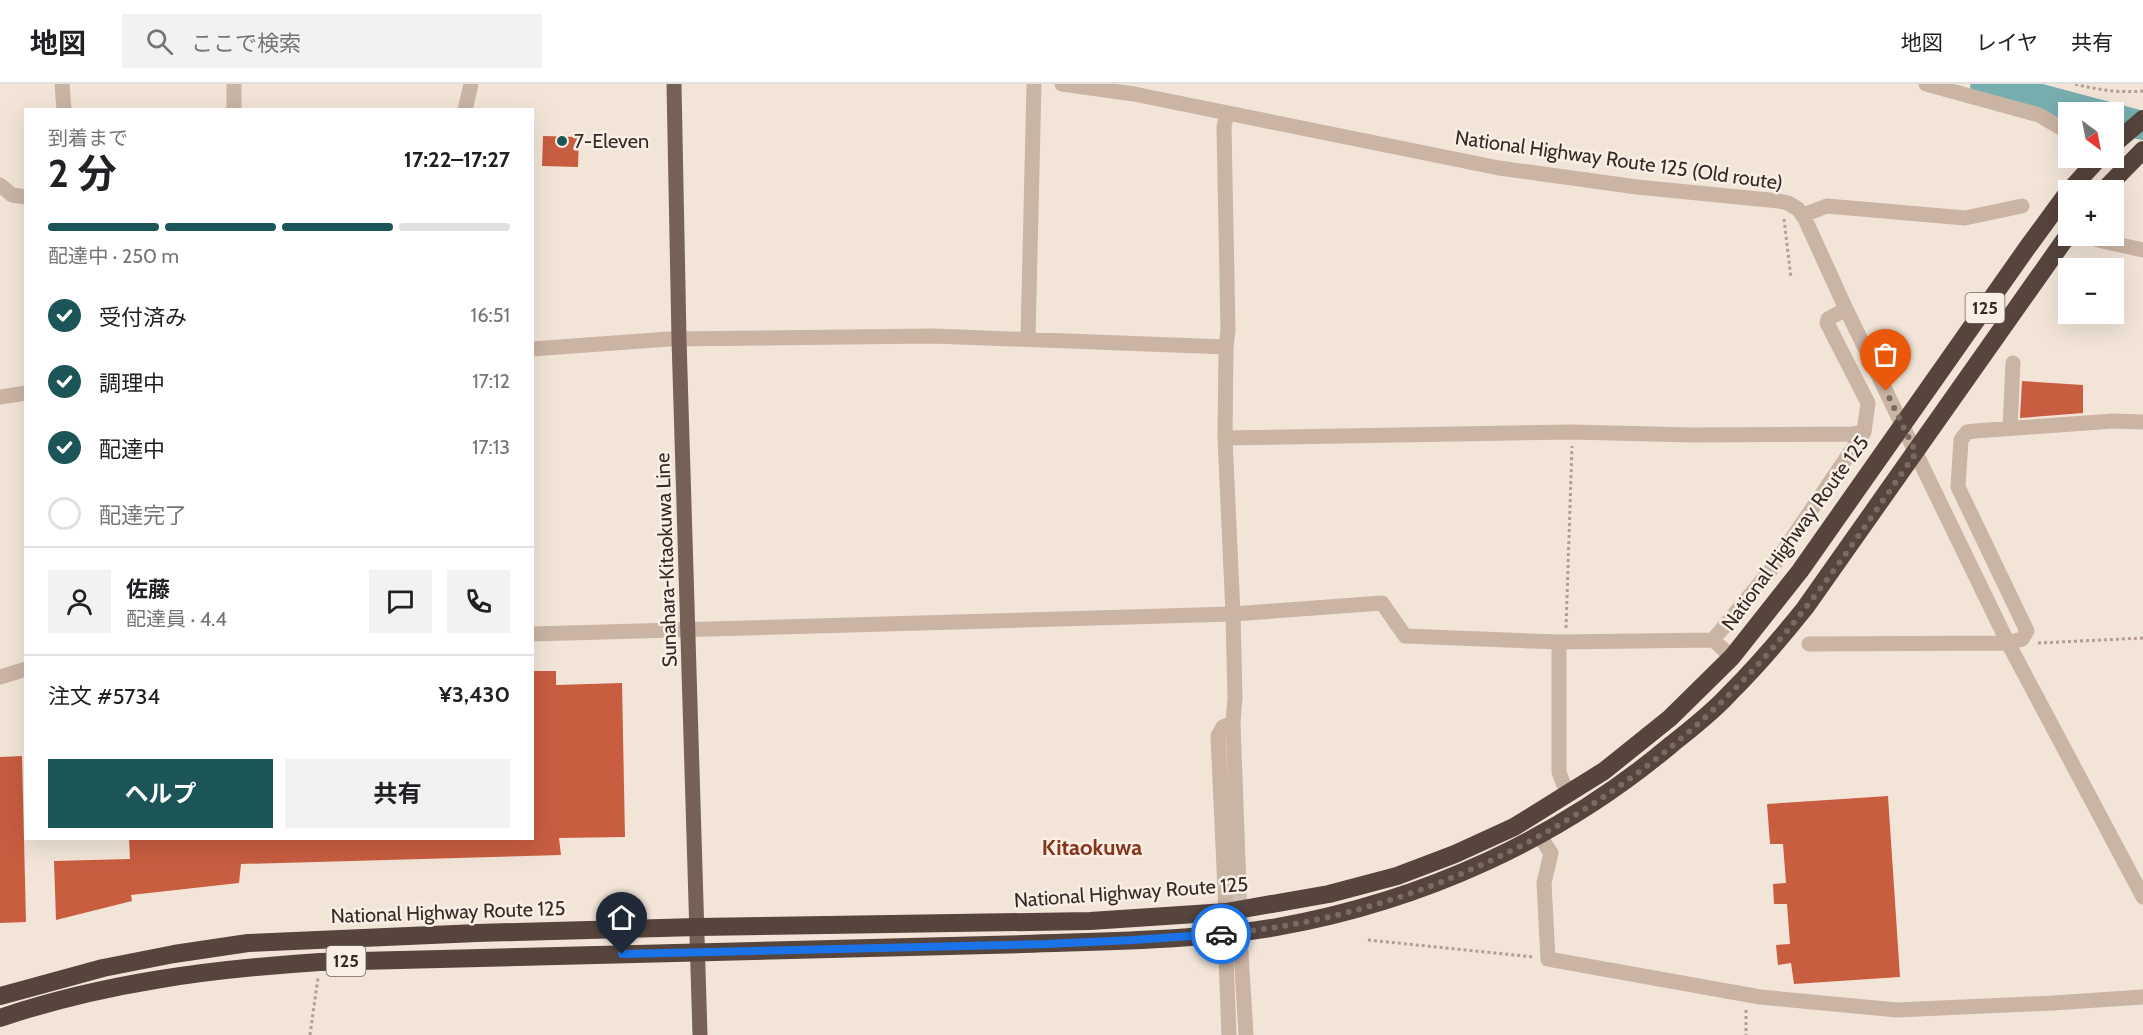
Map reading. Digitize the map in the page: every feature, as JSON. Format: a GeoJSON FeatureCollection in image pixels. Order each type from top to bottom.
{"type":"FeatureCollection","features":[{"type":"Feature","properties":{"kind":"highway"},"geometry":{"type":"LineString","coordinates":[[2124,134],[2143,119]]}},
{"type":"Feature","properties":{"kind":"highway"},"geometry":{"type":"LineString","coordinates":[[2114,180],[2143,150]]}},
{"type":"Feature","properties":{"kind":"highway","name":"National Highway Route 125"},"geometry":{"type":"LineString","coordinates":[[2079,180],[2090,168]]}},
{"type":"Feature","properties":{"kind":"highway","name":"National Highway Route 125"},"geometry":{"type":"LineString","coordinates":[[0,996],[103,968],[248,943],[477,933],[697,927],[1090,921],[1226,912],[1329,894],[1397,876],[1455,854],[1514,827],[1604,771],[1670,718],[1732,657],[1800,571],[2058,206]]}},
{"type":"Feature","properties":{"kind":"highway","name":"125"},"geometry":{"type":"LineString","coordinates":[[0,1018],[104,989],[249,966],[320,962],[1133,940],[1276,927],[1404,896],[1465,873],[1520,846],[1599,800],[1646,766],[1729,695],[1776,644],[1805,608],[2060,246]]}},
{"type":"Feature","properties":{"kind":"main road","name":"Sunahara-Kitaokuwa Line"},"geometry":{"type":"LineString","coordinates":[[674,84],[679,339],[700,1035]]}},
{"type":"Feature","properties":{"kind":"street"},"geometry":{"type":"LineString","coordinates":[[62,84],[64,108]]}},
{"type":"Feature","properties":{"kind":"street"},"geometry":{"type":"LineString","coordinates":[[234,84],[234,108]]}},
{"type":"Feature","properties":{"kind":"street"},"geometry":{"type":"LineString","coordinates":[[465,108],[471,84]]}},
{"type":"Feature","properties":{"kind":"street"},"geometry":{"type":"LineString","coordinates":[[1028,338],[1034,84]]}},
{"type":"Feature","properties":{"kind":"street","name":"National Highway Route 125 (Old route)"},"geometry":{"type":"LineString","coordinates":[[1062,84],[1134,94],[1499,168],[1637,187],[1779,201],[1788,203],[1803,215]]}},
{"type":"Feature","properties":{"kind":"street"},"geometry":{"type":"LineString","coordinates":[[1926,84],[2039,115],[2058,126]]}},
{"type":"Feature","properties":{"kind":"street"},"geometry":{"type":"LineString","coordinates":[[1227,113],[1224,127],[1228,330],[1225,438],[1233,614],[1235,698],[1233,723],[1239,888]]}},
{"type":"Feature","properties":{"kind":"street"},"geometry":{"type":"LineString","coordinates":[[0,185],[12,195],[24,197]]}},
{"type":"Feature","properties":{"kind":"street"},"geometry":{"type":"LineString","coordinates":[[2022,206],[1965,218],[1827,206],[1803,215],[1916,453],[2015,641],[2143,897]]}},
{"type":"Feature","properties":{"kind":"street"},"geometry":{"type":"LineString","coordinates":[[2124,246],[2143,250]]}},
{"type":"Feature","properties":{"kind":"street"},"geometry":{"type":"LineString","coordinates":[[1713,640],[1770,572],[1864,432],[1868,402],[1827,323],[1828,319],[1846,309]]}},
{"type":"Feature","properties":{"kind":"street"},"geometry":{"type":"LineString","coordinates":[[534,349],[679,339],[921,336],[1028,338],[1226,347]]}},
{"type":"Feature","properties":{"kind":"street"},"geometry":{"type":"LineString","coordinates":[[2010,428],[2013,363]]}},
{"type":"Feature","properties":{"kind":"street"},"geometry":{"type":"LineString","coordinates":[[0,397],[24,393]]}},
{"type":"Feature","properties":{"kind":"street"},"geometry":{"type":"LineString","coordinates":[[1809,644],[2015,641],[2027,631],[1958,488],[1961,440],[1967,432],[2114,421],[2143,422]]}},
{"type":"Feature","properties":{"kind":"street"},"geometry":{"type":"LineString","coordinates":[[1225,438],[1572,432],[1704,435],[1864,432]]}},
{"type":"Feature","properties":{"kind":"street"},"geometry":{"type":"LineString","coordinates":[[534,634],[1233,614],[1382,603],[1406,636],[1562,642],[1713,640],[1732,657]]}},
{"type":"Feature","properties":{"kind":"street"},"geometry":{"type":"LineString","coordinates":[[1562,642],[1559,772],[1570,793]]}},
{"type":"Feature","properties":{"kind":"street"},"geometry":{"type":"LineString","coordinates":[[0,677],[24,670]]}},
{"type":"Feature","properties":{"kind":"street"},"geometry":{"type":"LineString","coordinates":[[1226,912],[1218,736],[1223,727],[1233,723]]}},
{"type":"Feature","properties":{"kind":"street"},"geometry":{"type":"LineString","coordinates":[[1539,835],[1551,853],[1544,883],[1548,958],[1745,994],[1897,1010],[2143,997]]}},
{"type":"Feature","properties":{"kind":"street"},"geometry":{"type":"LineString","coordinates":[[1225,933],[1229,1035]]}},
{"type":"Feature","properties":{"kind":"street"},"geometry":{"type":"LineString","coordinates":[[1241,952],[1246,1035]]}},
{"type":"Feature","properties":{"kind":"path"},"geometry":{"type":"LineString","coordinates":[[2075,84],[2100,91],[2143,91]]}},
{"type":"Feature","properties":{"kind":"path"},"geometry":{"type":"LineString","coordinates":[[1784,217],[1791,278]]}},
{"type":"Feature","properties":{"kind":"path"},"geometry":{"type":"LineString","coordinates":[[1562,642],[1572,432]]}},
{"type":"Feature","properties":{"kind":"path"},"geometry":{"type":"LineString","coordinates":[[2015,641],[2042,644],[2143,638]]}},
{"type":"Feature","properties":{"kind":"path"},"geometry":{"type":"LineString","coordinates":[[1368,940],[1548,958]]}},
{"type":"Feature","properties":{"kind":"path"},"geometry":{"type":"LineString","coordinates":[[310,1035],[320,962]]}},
{"type":"Feature","properties":{"kind":"path"},"geometry":{"type":"LineString","coordinates":[[1745,994],[1746,1035]]}},
{"type":"Feature","properties":{"kind":"building"},"geometry":{"type":"Polygon","coordinates":[[[543,136],[579,137],[578,167],[542,166],[543,136]]]}},
{"type":"Feature","properties":{"kind":"building"},"geometry":{"type":"Polygon","coordinates":[[[2022,381],[2083,385],[2083,413],[2020,418],[2022,381]]]}},
{"type":"Feature","properties":{"kind":"building"},"geometry":{"type":"Polygon","coordinates":[[[534,671],[556,671],[556,685],[622,683],[625,837],[559,838],[561,855],[241,864],[239,883],[131,895],[132,901],[56,920],[54,861],[130,859],[129,840],[534,840],[534,671]]]}},
{"type":"Feature","properties":{"kind":"building"},"geometry":{"type":"Polygon","coordinates":[[[22,756],[26,922],[0,923],[0,757],[22,756]]]}},
{"type":"Feature","properties":{"kind":"building"},"geometry":{"type":"Polygon","coordinates":[[[1888,796],[1900,977],[1794,984],[1791,963],[1778,965],[1776,945],[1790,944],[1787,904],[1774,904],[1773,884],[1786,883],[1783,844],[1770,844],[1767,804],[1888,796]]]}},
{"type":"Feature","properties":{"kind":"waterway"},"geometry":{"type":"LineString","coordinates":[[1984,84],[2058,104]]}},
{"type":"Feature","properties":{"kind":"waterway"},"geometry":{"type":"LineString","coordinates":[[2034,84],[2143,113]]}},
{"type":"Feature","properties":{"kind":"waterway"},"geometry":{"type":"LineString","coordinates":[[2124,121],[2143,126]]}},
{"type":"Feature","properties":{"kind":"tunnel"},"geometry":{"type":"LineString","coordinates":[[1239,888],[1241,952]]}},
{"type":"Feature","properties":{"kind":"way so far"},"geometry":{"type":"LineString","coordinates":[[1221,934],[1276,927],[1333,915],[1404,896],[1465,873],[1520,846],[1599,800],[1646,766],[1729,695],[1776,644],[1805,608],[1916,453],[1886,391]]}},
{"type":"Feature","properties":{"kind":"place","name":"7-Eleven"},"geometry":{"type":"Point","coordinates":[562,141]}},
{"type":"Feature","properties":{"kind":"district","name":"Kitaokuwa"},"geometry":{"type":"Point","coordinates":[1092,847]}},
{"type":"Feature","properties":{"kind":"route"},"geometry":{"type":"LineString","coordinates":[[622,954],[1046,944],[1221,934]]}}]}
